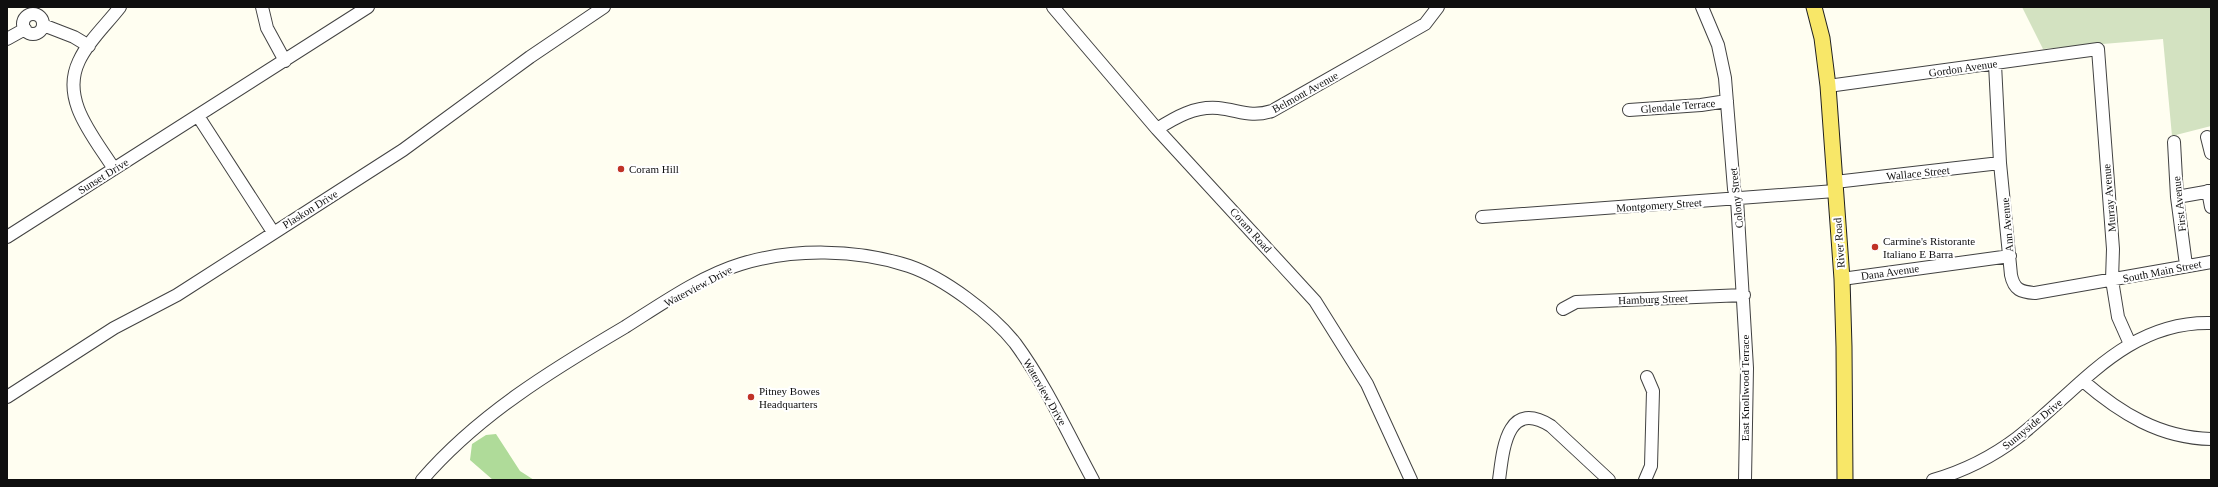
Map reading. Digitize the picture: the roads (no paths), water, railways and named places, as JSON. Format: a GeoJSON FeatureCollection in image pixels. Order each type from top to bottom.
{"type":"FeatureCollection","features":[{"type":"Feature","properties":{"kind":"main road","name":"River Road"},"geometry":{"type":"LineString","coordinates":[[1814,7],[1822,38],[1828,86],[1842,279],[1845,480]]}},
{"type":"Feature","properties":{"kind":"street"},"geometry":{"type":"LineString","coordinates":[[114,169],[79,113],[73,93],[73,76],[79,60],[120,7]]}},
{"type":"Feature","properties":{"kind":"street"},"geometry":{"type":"LineString","coordinates":[[262,7],[267,28],[285,61]]}},
{"type":"Feature","properties":{"kind":"street","name":"Sunset Drive"},"geometry":{"type":"LineString","coordinates":[[7,237],[368,7]]}},
{"type":"Feature","properties":{"kind":"street","name":"Plaskon Drive"},"geometry":{"type":"LineString","coordinates":[[7,398],[114,328],[177,295],[403,150],[530,57],[604,7]]}},
{"type":"Feature","properties":{"kind":"street","name":"Coram Road"},"geometry":{"type":"LineString","coordinates":[[1053,7],[1157,129],[1315,301],[1367,384],[1411,480]]}},
{"type":"Feature","properties":{"kind":"street","name":"Belmont Avenue"},"geometry":{"type":"LineString","coordinates":[[1157,129],[1184,113],[1197,110],[1218,108],[1252,115],[1272,111],[1425,24],[1438,7]]}},
{"type":"Feature","properties":{"kind":"street","name":"Colony Street"},"geometry":{"type":"LineString","coordinates":[[1702,7],[1722,58],[1734,189],[1737,199],[1744,295]]}},
{"type":"Feature","properties":{"kind":"street"},"geometry":{"type":"LineString","coordinates":[[7,39],[25,29],[36,34],[41,30],[43,25],[74,37],[89,46]]}},
{"type":"Feature","properties":{"kind":"street","name":"Gordon Avenue"},"geometry":{"type":"LineString","coordinates":[[1828,86],[2098,49]]}},
{"type":"Feature","properties":{"kind":"street","name":"Murray Avenue"},"geometry":{"type":"LineString","coordinates":[[2098,49],[2114,249],[2112,280],[2118,317],[2130,344]]}},
{"type":"Feature","properties":{"kind":"street","name":"Ann Avenue"},"geometry":{"type":"LineString","coordinates":[[1995,64],[2000,163],[2013,283],[2017,289],[2024,292],[2035,293],[2112,280]]}},
{"type":"Feature","properties":{"kind":"street","name":"Glendale Terrace"},"geometry":{"type":"LineString","coordinates":[[1628,110],[1701,106],[1727,101]]}},
{"type":"Feature","properties":{"kind":"street"},"geometry":{"type":"LineString","coordinates":[[198,116],[273,232]]}},
{"type":"Feature","properties":{"kind":"street"},"geometry":{"type":"LineString","coordinates":[[2207,137],[2211,153]]}},
{"type":"Feature","properties":{"kind":"street","name":"First Avenue"},"geometry":{"type":"LineString","coordinates":[[2174,142],[2177,197],[2186,265]]}},
{"type":"Feature","properties":{"kind":"street","name":"Wallace Street"},"geometry":{"type":"LineString","coordinates":[[1835,187],[2000,163]]}},
{"type":"Feature","properties":{"kind":"street","name":"Montgomery Street"},"geometry":{"type":"LineString","coordinates":[[1482,216],[1737,199],[1835,187]]}},
{"type":"Feature","properties":{"kind":"street"},"geometry":{"type":"LineString","coordinates":[[2177,197],[2209,191],[2211,207]]}},
{"type":"Feature","properties":{"kind":"street","name":"Waterview Drive"},"geometry":{"type":"LineString","coordinates":[[422,480],[461,439],[499,408],[587,349],[654,309],[712,276],[740,264],[771,257],[811,252],[863,256],[910,266],[962,294],[986,315],[1017,346],[1039,379],[1092,480]]}},
{"type":"Feature","properties":{"kind":"street","name":"Dana Avenue"},"geometry":{"type":"LineString","coordinates":[[1842,279],[2010,256]]}},
{"type":"Feature","properties":{"kind":"street","name":"South Main Street"},"geometry":{"type":"LineString","coordinates":[[2112,280],[2186,265],[2211,262]]}},
{"type":"Feature","properties":{"kind":"street","name":"Hamburg Street"},"geometry":{"type":"LineString","coordinates":[[1563,310],[1576,302],[1744,295]]}},
{"type":"Feature","properties":{"kind":"street","name":"East Knollwood Terrace"},"geometry":{"type":"LineString","coordinates":[[1744,295],[1747,368],[1745,480]]}},
{"type":"Feature","properties":{"kind":"street","name":"Sunnyside Drive"},"geometry":{"type":"LineString","coordinates":[[1933,480],[1966,468],[1998,452],[2017,438],[2114,353],[2130,344],[2167,328],[2185,324],[2211,323]]}},
{"type":"Feature","properties":{"kind":"street"},"geometry":{"type":"LineString","coordinates":[[1646,480],[1651,466],[1653,391],[1647,376]]}},
{"type":"Feature","properties":{"kind":"street"},"geometry":{"type":"LineString","coordinates":[[2083,381],[2121,412],[2150,427],[2181,436],[2211,439]]}},
{"type":"Feature","properties":{"kind":"street"},"geometry":{"type":"LineString","coordinates":[[1499,480],[1508,432],[1515,424],[1529,419],[1540,420],[1551,426],[1608,480]]}},
{"type":"Feature","properties":{"kind":"place","name":"Coram Hill"},"geometry":{"type":"Point","coordinates":[621,169]}},
{"type":"Feature","properties":{"kind":"place","name":"Carmine's Ristorante Italiano E Barra"},"geometry":{"type":"Point","coordinates":[1875,247]}},
{"type":"Feature","properties":{"kind":"place","name":"Pitney Bowes Headquarters"},"geometry":{"type":"Point","coordinates":[751,397]}}]}
